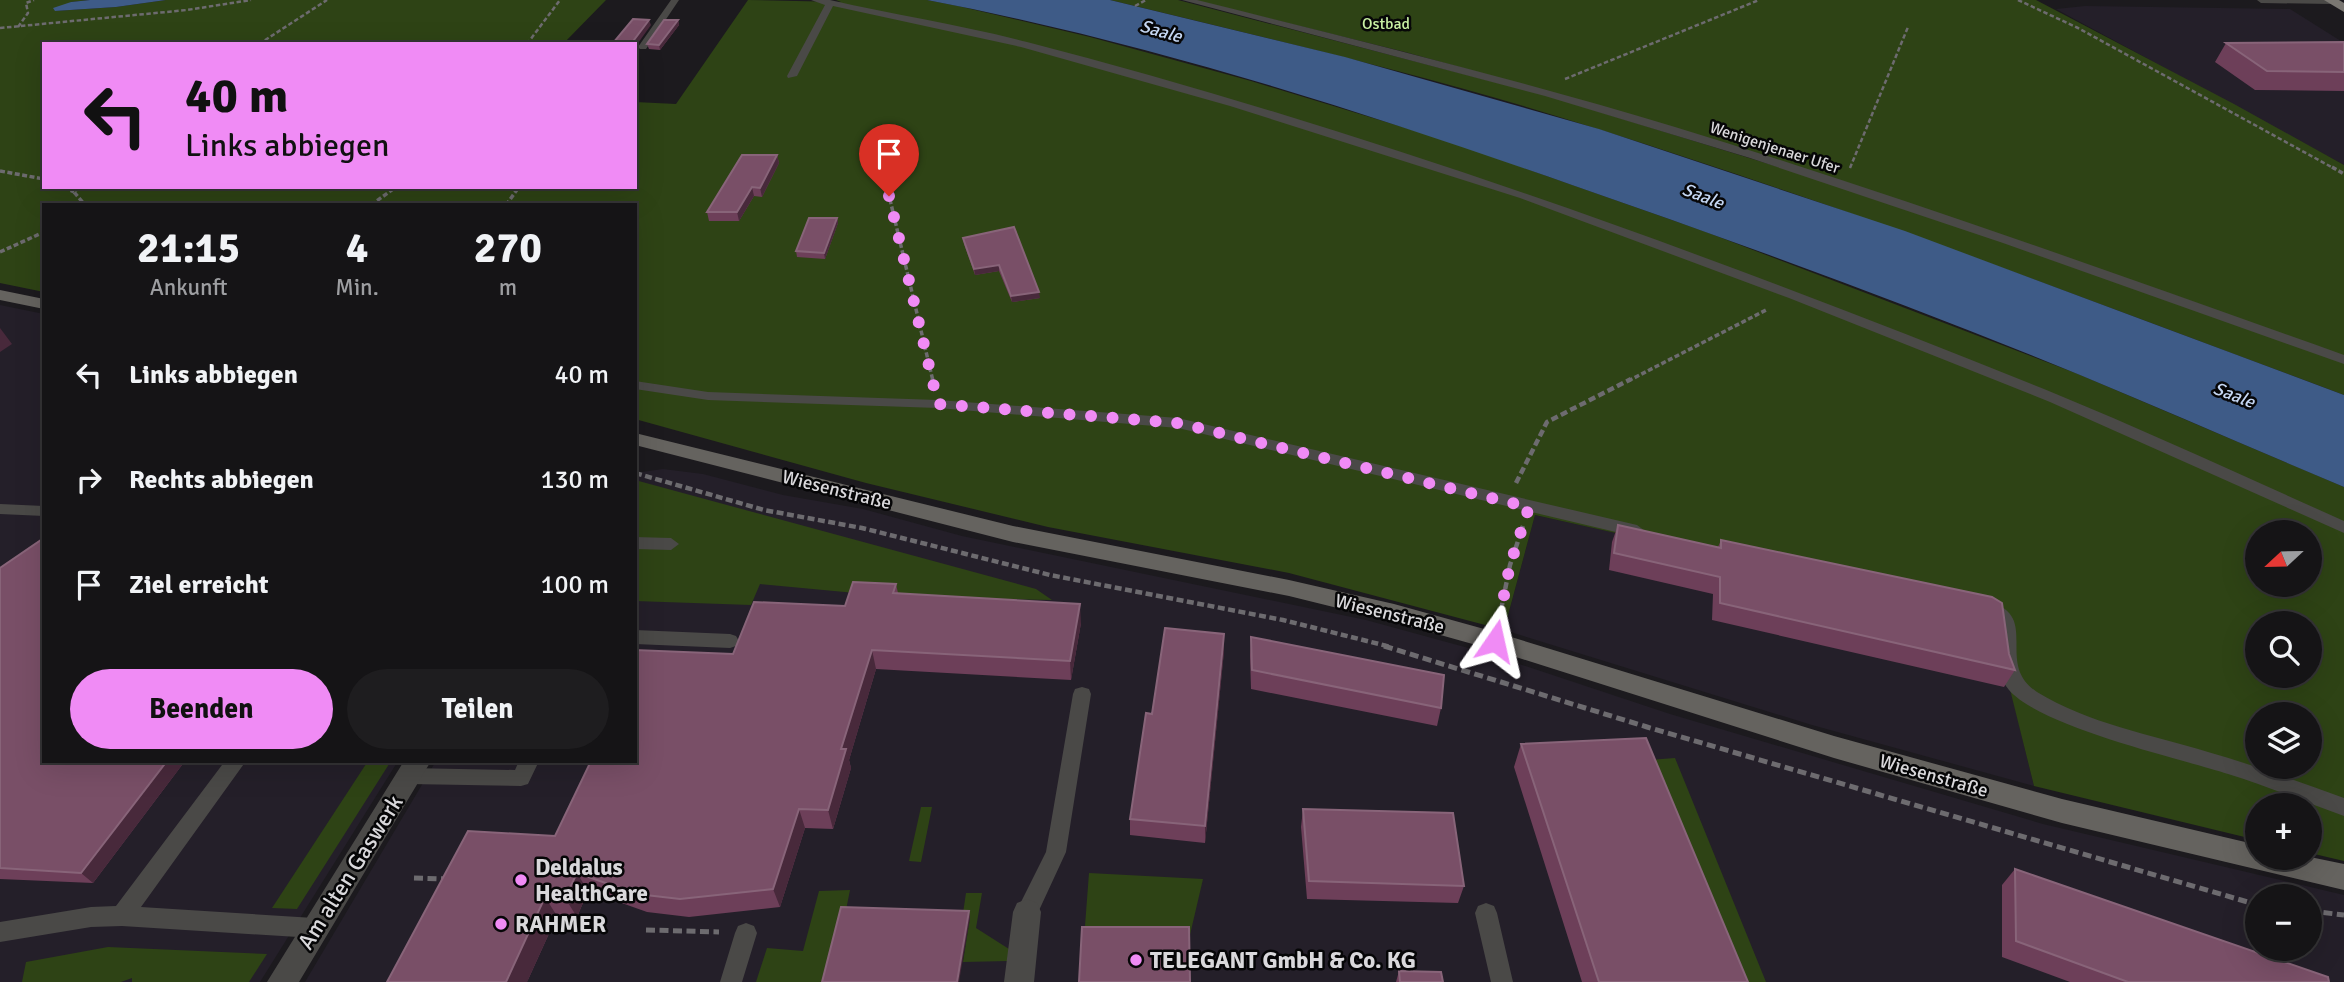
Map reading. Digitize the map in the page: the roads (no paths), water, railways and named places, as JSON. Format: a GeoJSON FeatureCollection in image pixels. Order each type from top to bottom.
{"type":"FeatureCollection","features":[{"type":"Feature","properties":{"kind":"main road"},"geometry":{"type":"LineString","coordinates":[[2331,1],[2344,8]]}},
{"type":"Feature","properties":{"kind":"street"},"geometry":{"type":"LineString","coordinates":[[0,295],[42,304]]}},
{"type":"Feature","properties":{"kind":"street","name":"Wiesenstraße"},"geometry":{"type":"LineString","coordinates":[[637,440],[1013,534],[1289,588],[1495,641],[1834,747],[2062,811],[2245,854]]}},
{"type":"Feature","properties":{"kind":"street","name":"Am alten Gaswerk"},"geometry":{"type":"LineString","coordinates":[[282,982],[414,769]]}},
{"type":"Feature","properties":{"kind":"street","name":"Wiesenstraße"},"geometry":{"type":"LineString","coordinates":[[2314,870],[2344,877]]}},
{"type":"Feature","properties":{"kind":"street"},"geometry":{"type":"LineString","coordinates":[[1019,982],[1027,912]]}},
{"type":"Feature","properties":{"kind":"lane"},"geometry":{"type":"LineString","coordinates":[[643,47],[675,0]]}},
{"type":"Feature","properties":{"kind":"lane"},"geometry":{"type":"LineString","coordinates":[[815,0],[1023,44],[1234,104],[1524,196],[1794,295],[2055,399],[2344,527]]}},
{"type":"Feature","properties":{"kind":"lane","name":"Wenigenjenaer Ufer"},"geometry":{"type":"LineString","coordinates":[[1185,0],[1537,91],[1843,185],[1985,232],[2344,360]]}},
{"type":"Feature","properties":{"kind":"lane"},"geometry":{"type":"LineString","coordinates":[[2261,0],[2331,1]]}},
{"type":"Feature","properties":{"kind":"lane"},"geometry":{"type":"LineString","coordinates":[[792,76],[830,4]]}},
{"type":"Feature","properties":{"kind":"lane"},"geometry":{"type":"LineString","coordinates":[[637,384],[708,396],[938,404],[1178,423],[1658,536]]}},
{"type":"Feature","properties":{"kind":"lane"},"geometry":{"type":"LineString","coordinates":[[0,509],[42,511]]}},
{"type":"Feature","properties":{"kind":"lane"},"geometry":{"type":"LineString","coordinates":[[637,543],[671,544]]}},
{"type":"Feature","properties":{"kind":"lane"},"geometry":{"type":"LineString","coordinates":[[1979,602],[1999,613],[2009,627],[2005,658],[2015,684],[2032,699],[2110,731],[2228,766],[2344,807]]}},
{"type":"Feature","properties":{"kind":"lane"},"geometry":{"type":"LineString","coordinates":[[637,637],[730,641]]}},
{"type":"Feature","properties":{"kind":"lane"},"geometry":{"type":"LineString","coordinates":[[1027,912],[1056,852],[1082,694]]}},
{"type":"Feature","properties":{"kind":"lane"},"geometry":{"type":"LineString","coordinates":[[122,916],[235,763]]}},
{"type":"Feature","properties":{"kind":"lane"},"geometry":{"type":"LineString","coordinates":[[414,769],[521,778],[528,763]]}},
{"type":"Feature","properties":{"kind":"lane"},"geometry":{"type":"LineString","coordinates":[[1486,913],[1502,982]]}},
{"type":"Feature","properties":{"kind":"lane"},"geometry":{"type":"LineString","coordinates":[[0,932],[91,917],[122,916],[314,928]]}},
{"type":"Feature","properties":{"kind":"lane"},"geometry":{"type":"LineString","coordinates":[[731,982],[746,933]]}},
{"type":"Feature","properties":{"kind":"water"},"geometry":{"type":"Polygon","coordinates":[[[90,0],[166,0],[116,7],[55,11],[53,8],[90,0]]]}},
{"type":"Feature","properties":{"kind":"water","name":"Saale"},"geometry":{"type":"Polygon","coordinates":[[[927,0],[1110,0],[1345,57],[1599,129],[1905,231],[2344,395],[2344,487],[1954,324],[1636,207],[1414,131],[1253,80],[1091,36],[927,0]]]}},
{"type":"Feature","properties":{"kind":"place","name":"Deldalus HealthCare"},"geometry":{"type":"Point","coordinates":[521,880]}},
{"type":"Feature","properties":{"kind":"place","name":"RAHMER"},"geometry":{"type":"Point","coordinates":[501,924]}},
{"type":"Feature","properties":{"kind":"place","name":"TELEGANT GmbH & Co. KG"},"geometry":{"type":"Point","coordinates":[1136,960]}},
{"type":"Feature","properties":{"kind":"park label","name":"Ostbad"},"geometry":{"type":"Point","coordinates":[1386,23]}}]}
